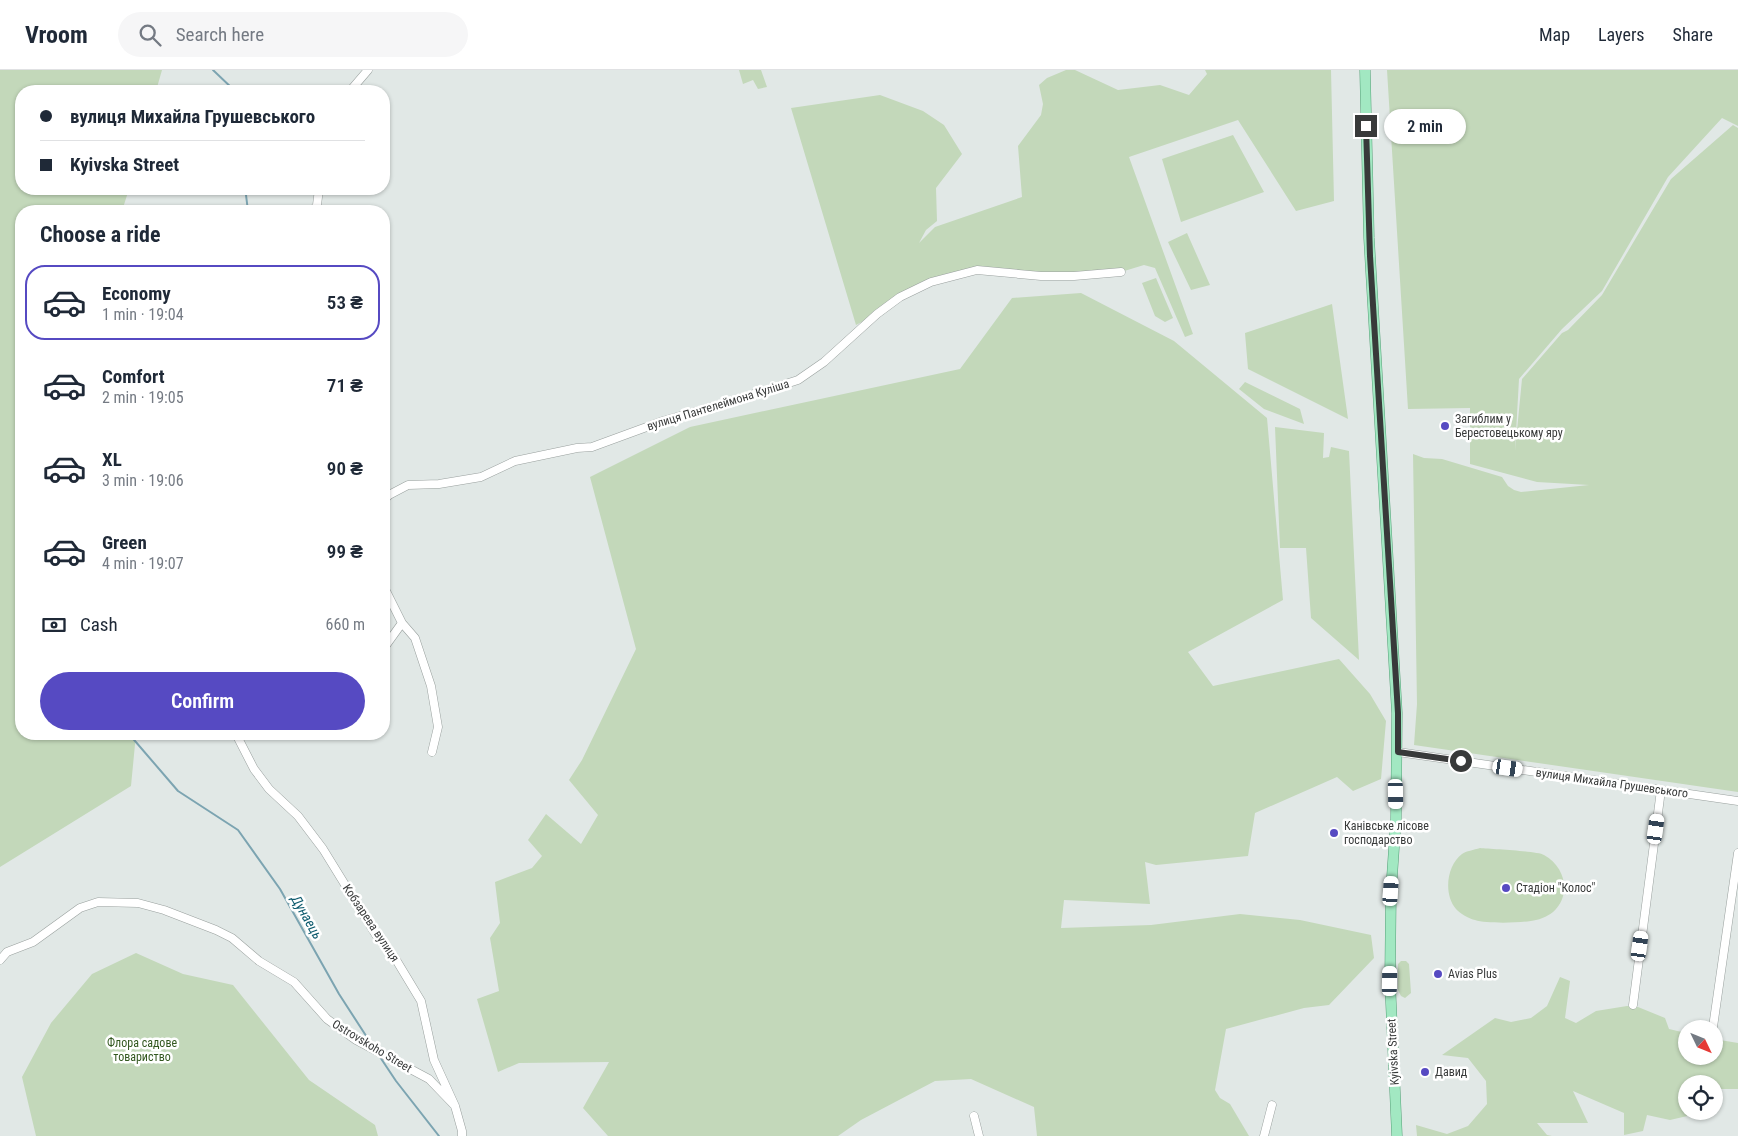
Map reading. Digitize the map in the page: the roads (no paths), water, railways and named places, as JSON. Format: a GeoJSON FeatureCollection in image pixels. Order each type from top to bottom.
{"type":"FeatureCollection","features":[{"type":"Feature","properties":{"kind":"main road","name":"Kyivska Street"},"geometry":{"type":"LineString","coordinates":[[1365,70],[1369,238],[1398,713],[1396,819],[1391,891],[1390,981],[1397,1136]]}},
{"type":"Feature","properties":{"kind":"street"},"geometry":{"type":"LineString","coordinates":[[355,85],[368,70]]}},
{"type":"Feature","properties":{"kind":"street","name":"вулиця Пантелеймона Куліша"},"geometry":{"type":"LineString","coordinates":[[390,494],[408,485],[439,484],[481,477],[515,461],[577,448],[592,447],[662,421],[798,380],[824,362],[876,314],[900,297],[931,282],[977,270],[1041,276],[1074,276],[1121,272]]}},
{"type":"Feature","properties":{"kind":"street"},"geometry":{"type":"LineString","coordinates":[[390,599],[402,623],[415,638],[431,686],[438,726],[432,752]]}},
{"type":"Feature","properties":{"kind":"street"},"geometry":{"type":"LineString","coordinates":[[390,640],[402,623]]}},
{"type":"Feature","properties":{"kind":"street","name":"Кобзарева вулиця"},"geometry":{"type":"LineString","coordinates":[[239,740],[254,769],[269,789],[298,816],[323,849],[372,928],[395,958],[421,1001],[434,1060],[455,1106],[462,1136]]}},
{"type":"Feature","properties":{"kind":"street","name":"вулиця Михайла Грушевського"},"geometry":{"type":"LineString","coordinates":[[1398,752],[1738,801]]}},
{"type":"Feature","properties":{"kind":"street"},"geometry":{"type":"LineString","coordinates":[[1633,1005],[1661,790]]}},
{"type":"Feature","properties":{"kind":"street"},"geometry":{"type":"LineString","coordinates":[[1714,1020],[1738,853]]}},
{"type":"Feature","properties":{"kind":"street","name":"Ostrovskoho Street"},"geometry":{"type":"LineString","coordinates":[[0,960],[7,952],[33,942],[80,908],[98,902],[138,903],[164,910],[232,938],[259,961],[294,982],[327,1020],[356,1040],[429,1079],[455,1106]]}},
{"type":"Feature","properties":{"kind":"street"},"geometry":{"type":"LineString","coordinates":[[1264,1136],[1272,1105]]}},
{"type":"Feature","properties":{"kind":"street"},"geometry":{"type":"LineString","coordinates":[[974,1116],[979,1136]]}},
{"type":"Feature","properties":{"kind":"waterway","name":"Дунаець"},"geometry":{"type":"LineString","coordinates":[[213,70],[229,85]]}},
{"type":"Feature","properties":{"kind":"waterway","name":"Дунаець"},"geometry":{"type":"LineString","coordinates":[[246,195],[247,205]]}},
{"type":"Feature","properties":{"kind":"waterway","name":"Дунаець"},"geometry":{"type":"LineString","coordinates":[[134,740],[178,791],[238,830],[280,889],[339,994],[372,1045]]}},
{"type":"Feature","properties":{"kind":"waterway","name":"Дунаець"},"geometry":{"type":"LineString","coordinates":[[380,1057],[396,1081],[439,1136]]}},
{"type":"Feature","properties":{"kind":"place","name":"Загиблим у Берестовецькому яру"},"geometry":{"type":"Point","coordinates":[1445,426]}},
{"type":"Feature","properties":{"kind":"place","name":"Канівське лісове господарство"},"geometry":{"type":"Point","coordinates":[1334,833]}},
{"type":"Feature","properties":{"kind":"place","name":"Стадіон \"Колос\""},"geometry":{"type":"Point","coordinates":[1506,888]}},
{"type":"Feature","properties":{"kind":"place","name":"Avias Plus"},"geometry":{"type":"Point","coordinates":[1438,974]}},
{"type":"Feature","properties":{"kind":"place","name":"Давид"},"geometry":{"type":"Point","coordinates":[1425,1072]}},
{"type":"Feature","properties":{"kind":"park label","name":"Флора садове товариство"},"geometry":{"type":"Point","coordinates":[142,1050]}}]}
